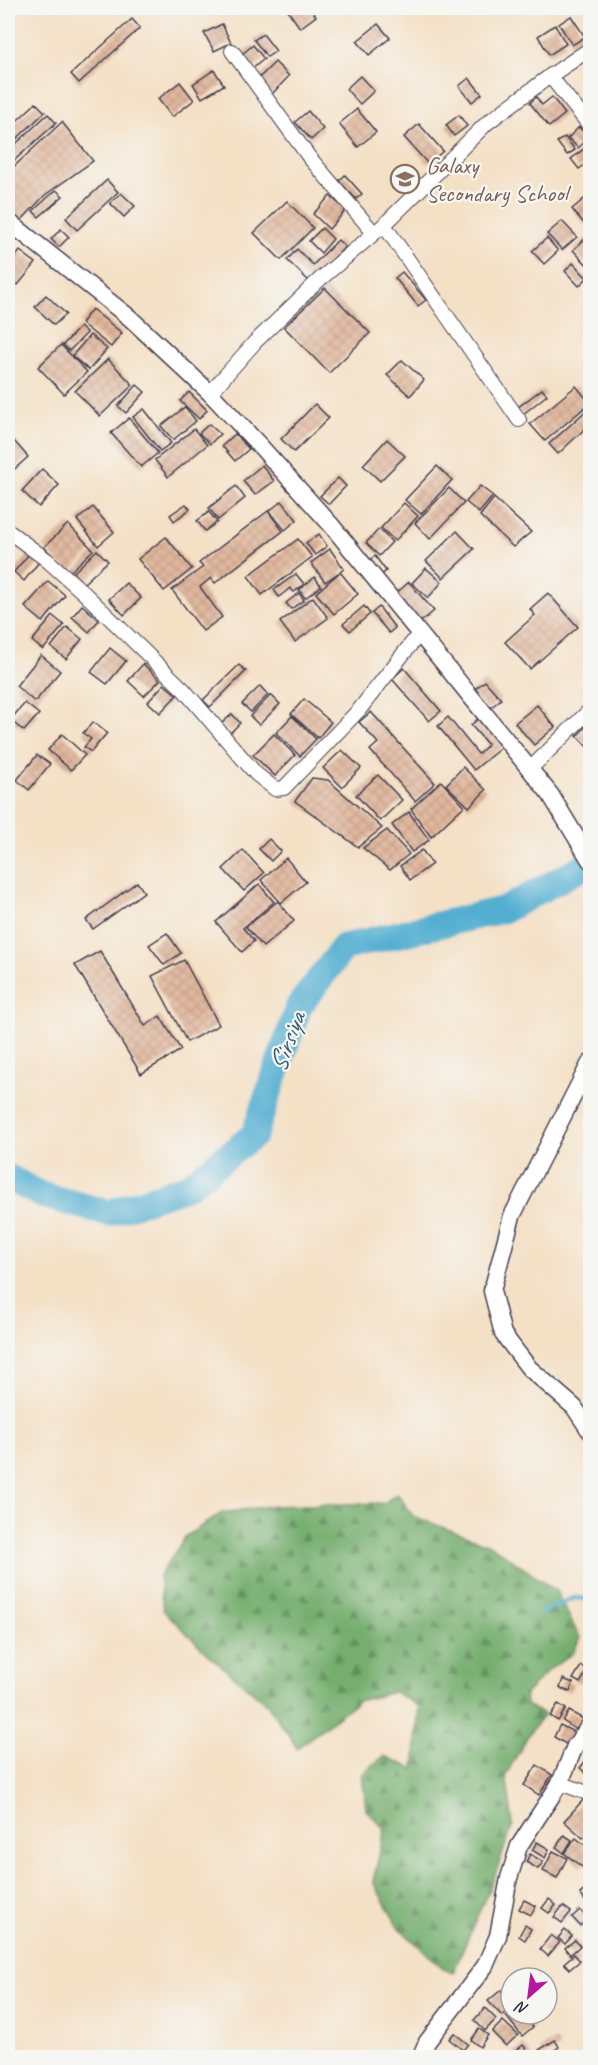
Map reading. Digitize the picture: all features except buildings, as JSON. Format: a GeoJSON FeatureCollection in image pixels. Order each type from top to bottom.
{"type":"FeatureCollection","features":[{"type":"Feature","properties":{"kind":"street"},"geometry":{"type":"LineString","coordinates":[[210,393],[255,342],[310,289],[379,229],[487,123],[591,49]]}},
{"type":"Feature","properties":{"kind":"street"},"geometry":{"type":"LineString","coordinates":[[232,51],[309,157],[379,229],[519,420]]}},
{"type":"Feature","properties":{"kind":"street"},"geometry":{"type":"LineString","coordinates":[[550,76],[591,126]]}},
{"type":"Feature","properties":{"kind":"street"},"geometry":{"type":"LineString","coordinates":[[8,221],[130,318],[210,393],[332,526],[550,794],[591,860]]}},
{"type":"Feature","properties":{"kind":"street"},"geometry":{"type":"LineString","coordinates":[[10,537],[47,560],[85,594],[176,682],[256,774],[274,789],[284,788],[359,710],[419,634]]}},
{"type":"Feature","properties":{"kind":"street"},"geometry":{"type":"LineString","coordinates":[[530,769],[591,710]]}},
{"type":"Feature","properties":{"kind":"street"},"geometry":{"type":"LineString","coordinates":[[591,1064],[512,1216],[492,1291],[503,1334],[529,1368],[574,1407],[591,1431]]}},
{"type":"Feature","properties":{"kind":"street"},"geometry":{"type":"LineString","coordinates":[[420,2058],[427,2042],[485,1966],[498,1936],[509,1878],[519,1846],[560,1783],[575,1746],[591,1725]]}},
{"type":"Feature","properties":{"kind":"street"},"geometry":{"type":"LineString","coordinates":[[560,1783],[591,1794]]}},
{"type":"Feature","properties":{"kind":"green space"},"geometry":{"type":"Polygon","coordinates":[[[397,1493],[413,1516],[492,1546],[556,1591],[580,1638],[573,1653],[549,1670],[525,1694],[526,1705],[544,1715],[530,1732],[506,1775],[513,1824],[495,1875],[453,1973],[443,1968],[399,1928],[373,1882],[385,1829],[366,1810],[362,1774],[384,1756],[414,1769],[419,1706],[394,1692],[358,1701],[297,1748],[268,1705],[211,1657],[163,1610],[159,1576],[186,1536],[222,1513],[269,1506],[384,1503],[397,1493]]]}},
{"type":"Feature","properties":{"kind":"waterway","name":"Sirsiya"},"geometry":{"type":"LineString","coordinates":[[8,1177],[41,1195],[109,1213],[188,1186],[254,1135],[299,1006],[344,947],[506,909],[590,863]]}},
{"type":"Feature","properties":{"kind":"waterway"},"geometry":{"type":"LineString","coordinates":[[541,1612],[574,1598],[590,1599]]}},
{"type":"Feature","properties":{"kind":"place","name":"Galaxy Secondary School"},"geometry":{"type":"Point","coordinates":[405,179]}}]}
